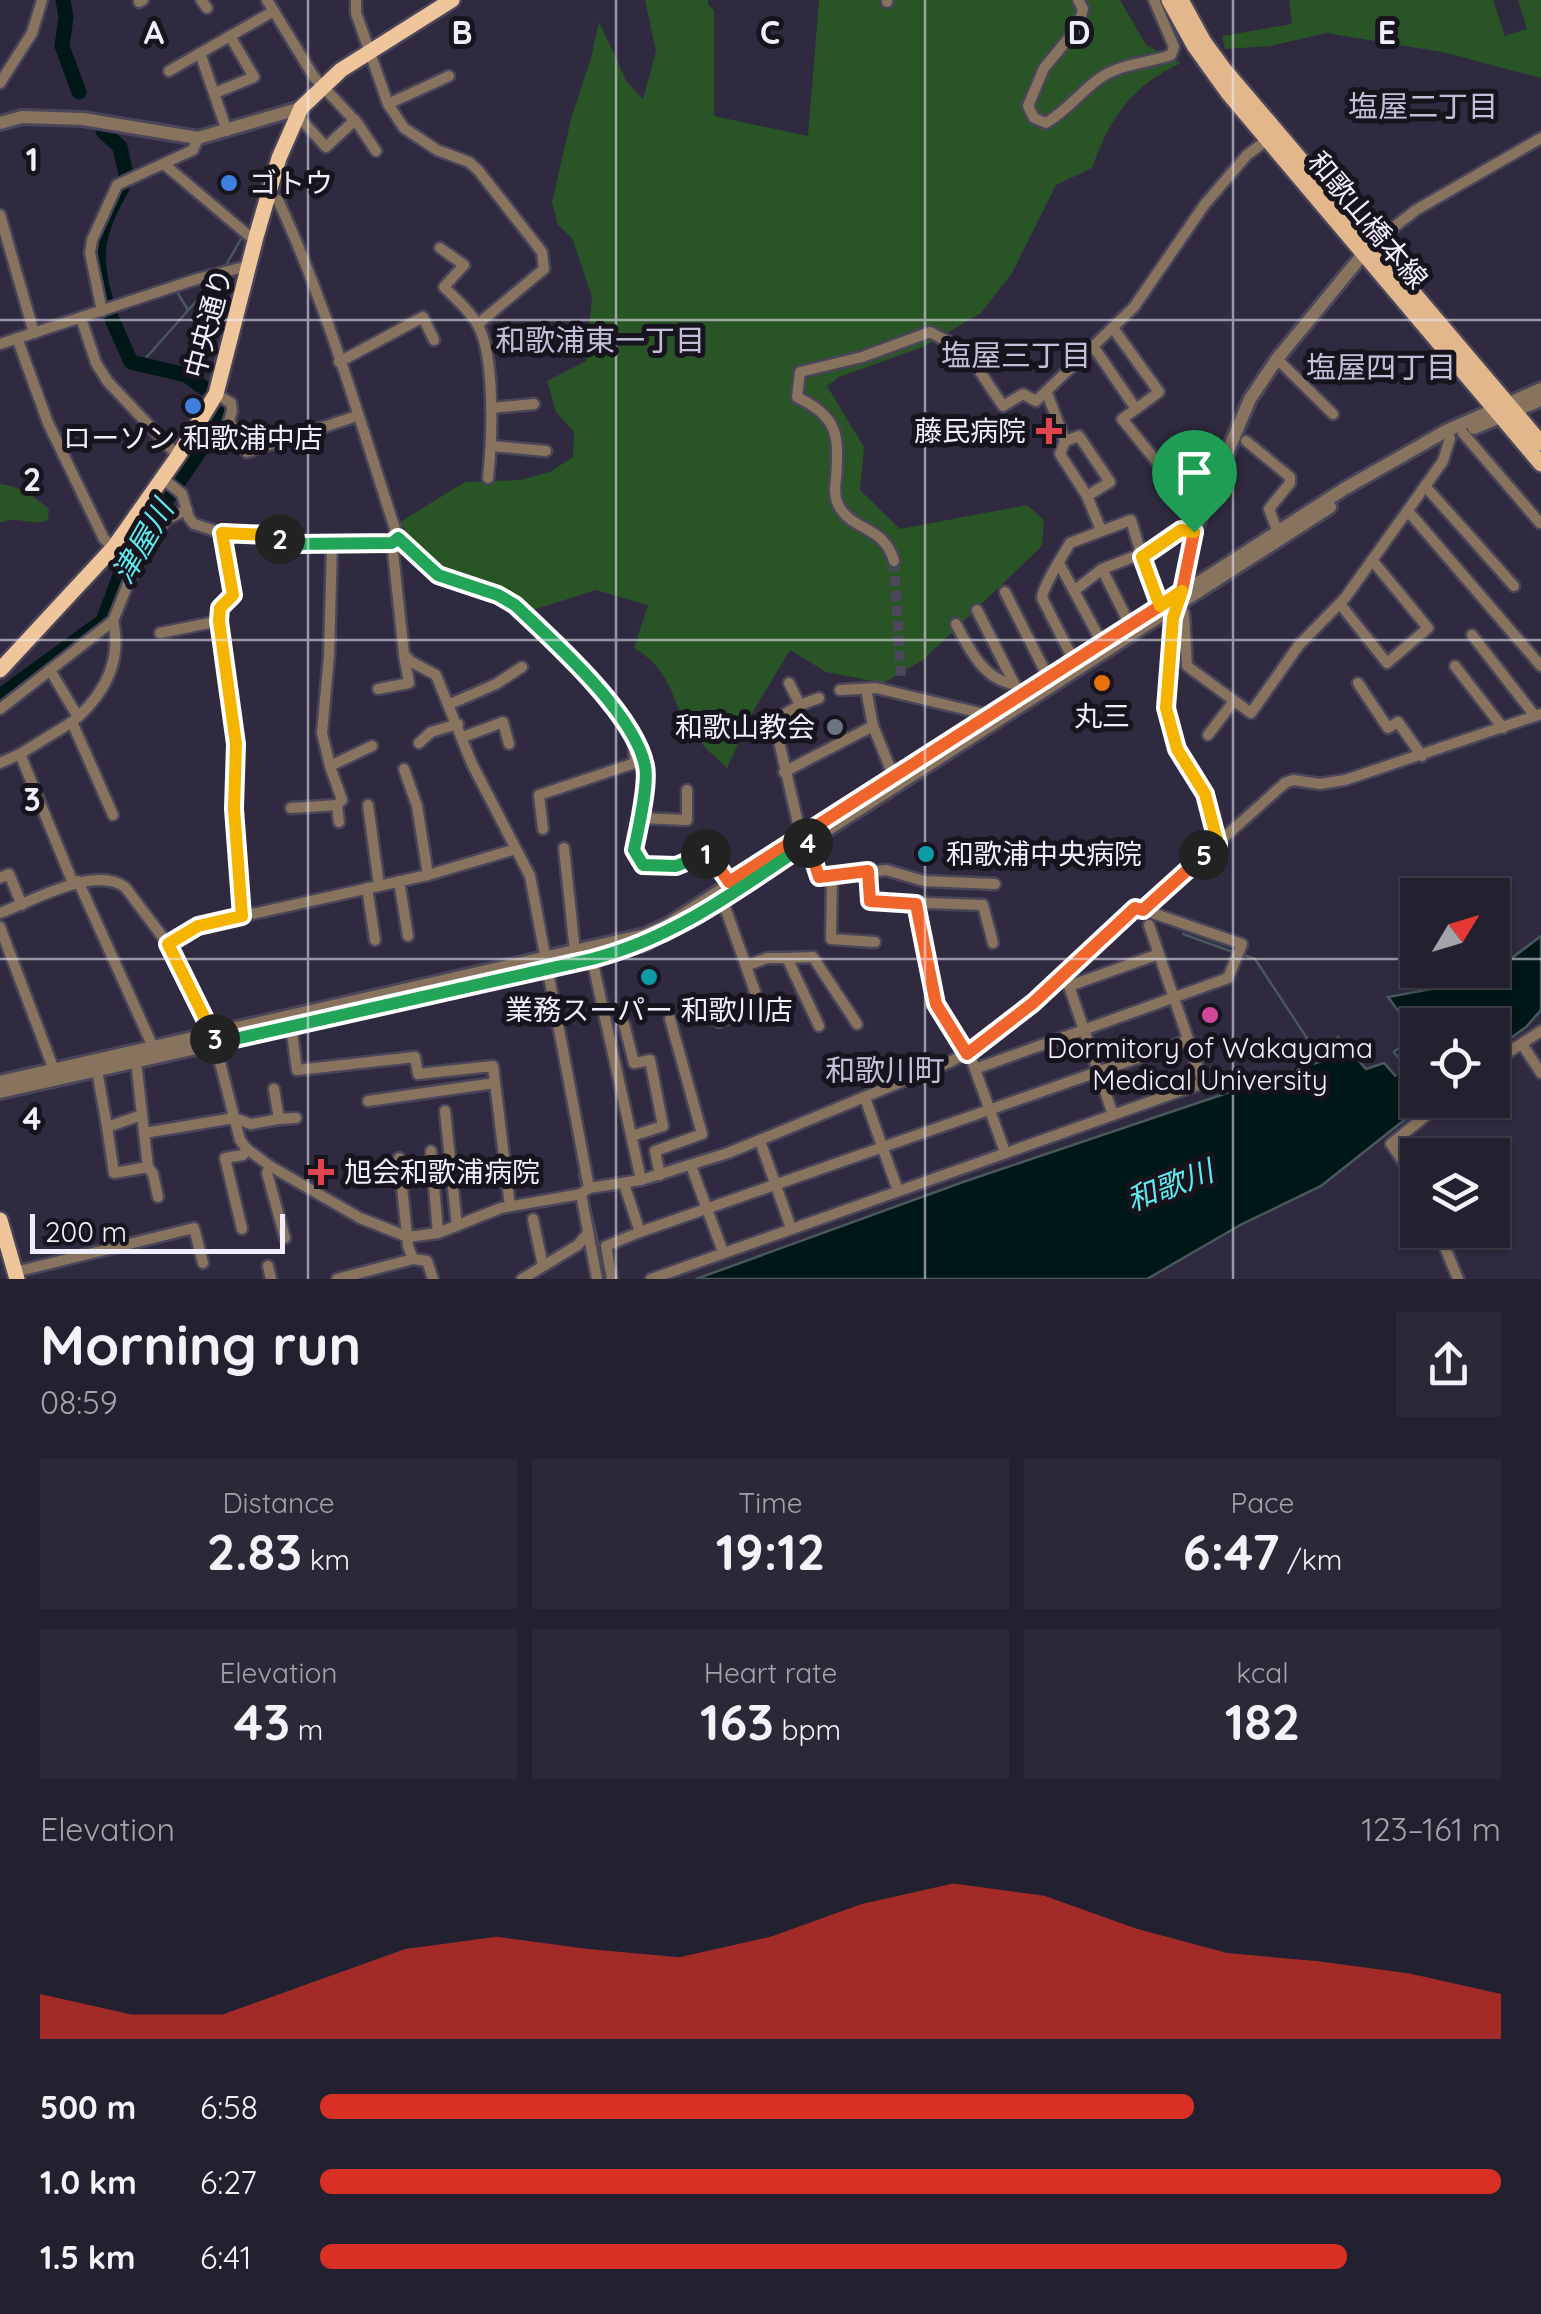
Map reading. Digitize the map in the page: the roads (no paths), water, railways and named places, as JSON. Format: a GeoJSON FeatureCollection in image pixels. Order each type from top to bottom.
{"type":"FeatureCollection","features":[{"type":"Feature","properties":{"kind":"highway","name":"中央通り"},"geometry":{"type":"LineString","coordinates":[[0,670],[170,484],[178,456],[216,394],[256,237],[299,112],[321,86],[452,0]]}},
{"type":"Feature","properties":{"kind":"highway"},"geometry":{"type":"LineString","coordinates":[[0,1220],[16,1275]]}},
{"type":"Feature","properties":{"kind":"main road","name":"和歌山橋本線"},"geometry":{"type":"LineString","coordinates":[[1170,0],[1195,48],[1503,409],[1541,464]]}},
{"type":"Feature","properties":{"kind":"main road","name":"和歌山橋本線"},"geometry":{"type":"LineString","coordinates":[[1181,0],[1204,42],[1273,136]]}},
{"type":"Feature","properties":{"kind":"main road","name":"和歌山橋本線"},"geometry":{"type":"LineString","coordinates":[[1503,409],[1541,443]]}},
{"type":"Feature","properties":{"kind":"street"},"geometry":{"type":"LineString","coordinates":[[0,83],[32,33],[42,0]]}},
{"type":"Feature","properties":{"kind":"street"},"geometry":{"type":"LineString","coordinates":[[356,0],[356,14],[388,104],[404,128],[437,150],[470,162],[542,252],[544,269],[478,324]]}},
{"type":"Feature","properties":{"kind":"street"},"geometry":{"type":"LineString","coordinates":[[1078,0],[1083,9],[1078,27],[1044,68],[1028,106],[1034,118],[1046,122],[1065,112],[1098,80],[1132,62],[1148,63],[1171,55],[1174,47],[1154,0]]}},
{"type":"Feature","properties":{"kind":"street"},"geometry":{"type":"LineString","coordinates":[[169,72],[230,36],[271,5],[321,86],[355,120],[376,151]]}},
{"type":"Feature","properties":{"kind":"street"},"geometry":{"type":"LineString","coordinates":[[215,93],[254,77],[230,36]]}},
{"type":"Feature","properties":{"kind":"street"},"geometry":{"type":"LineString","coordinates":[[200,53],[227,131]]}},
{"type":"Feature","properties":{"kind":"street"},"geometry":{"type":"LineString","coordinates":[[388,104],[449,76]]}},
{"type":"Feature","properties":{"kind":"street"},"geometry":{"type":"LineString","coordinates":[[0,122],[22,117],[83,119],[198,138],[282,111],[299,112],[326,147],[355,120]]}},
{"type":"Feature","properties":{"kind":"street"},"geometry":{"type":"LineString","coordinates":[[894,561],[882,537],[850,520],[838,503],[835,493],[839,440],[818,407],[797,397],[800,372],[862,357],[930,332],[966,351],[1003,406],[1023,394],[1036,401],[1134,308],[1204,204],[1247,155],[1273,136]]}},
{"type":"Feature","properties":{"kind":"street"},"geometry":{"type":"LineString","coordinates":[[102,311],[90,253],[117,185],[193,150],[198,138]]}},
{"type":"Feature","properties":{"kind":"street"},"geometry":{"type":"LineString","coordinates":[[1218,844],[1205,794],[1177,749],[1166,708],[1173,618],[1194,532],[1250,398],[1368,248],[1416,210],[1541,138]]}},
{"type":"Feature","properties":{"kind":"street"},"geometry":{"type":"LineString","coordinates":[[165,164],[248,235],[256,237]]}},
{"type":"Feature","properties":{"kind":"street"},"geometry":{"type":"LineString","coordinates":[[268,197],[278,200],[288,221],[339,362],[395,540],[409,683],[378,689]]}},
{"type":"Feature","properties":{"kind":"street"},"geometry":{"type":"LineString","coordinates":[[0,215],[34,333]]}},
{"type":"Feature","properties":{"kind":"street"},"geometry":{"type":"LineString","coordinates":[[440,248],[464,265],[444,287],[478,324],[490,379],[492,446],[488,478]]}},
{"type":"Feature","properties":{"kind":"street"},"geometry":{"type":"LineString","coordinates":[[0,344],[248,266]]}},
{"type":"Feature","properties":{"kind":"street"},"geometry":{"type":"LineString","coordinates":[[339,362],[423,317],[434,340]]}},
{"type":"Feature","properties":{"kind":"street"},"geometry":{"type":"LineString","coordinates":[[81,318],[96,363],[108,382],[178,456]]}},
{"type":"Feature","properties":{"kind":"street"},"geometry":{"type":"LineString","coordinates":[[1113,328],[1160,392],[1122,419],[1157,462],[1164,456],[1196,500],[1205,504]]}},
{"type":"Feature","properties":{"kind":"street"},"geometry":{"type":"LineString","coordinates":[[17,338],[48,423],[104,539],[114,547]]}},
{"type":"Feature","properties":{"kind":"street"},"geometry":{"type":"LineString","coordinates":[[1093,346],[1136,409]]}},
{"type":"Feature","properties":{"kind":"street"},"geometry":{"type":"LineString","coordinates":[[1278,359],[1333,414]]}},
{"type":"Feature","properties":{"kind":"street"},"geometry":{"type":"LineString","coordinates":[[896,782],[1017,690],[1048,678],[1160,606],[1180,598],[1277,530],[1381,466],[1538,394],[1541,379]]}},
{"type":"Feature","properties":{"kind":"street"},"geometry":{"type":"LineString","coordinates":[[1047,393],[1065,441],[1060,454],[1087,496],[1101,530]]}},
{"type":"Feature","properties":{"kind":"street"},"geometry":{"type":"LineString","coordinates":[[216,394],[232,407],[229,421],[247,452],[357,416]]}},
{"type":"Feature","properties":{"kind":"street"},"geometry":{"type":"LineString","coordinates":[[491,408],[534,404]]}},
{"type":"Feature","properties":{"kind":"street"},"geometry":{"type":"LineString","coordinates":[[0,1082],[153,1047],[291,1026],[645,935],[896,782],[1180,598],[1361,488],[1503,409]]}},
{"type":"Feature","properties":{"kind":"street"},"geometry":{"type":"LineString","coordinates":[[1065,441],[1080,436],[1110,482],[1087,496]]}},
{"type":"Feature","properties":{"kind":"street"},"geometry":{"type":"LineString","coordinates":[[1180,598],[1186,666],[1251,713],[1299,645],[1340,604],[1443,461],[1456,436]]}},
{"type":"Feature","properties":{"kind":"street"},"geometry":{"type":"LineString","coordinates":[[1456,436],[1540,522]]}},
{"type":"Feature","properties":{"kind":"street"},"geometry":{"type":"LineString","coordinates":[[1246,442],[1290,477],[1290,484],[1269,509],[1277,530]]}},
{"type":"Feature","properties":{"kind":"street"},"geometry":{"type":"LineString","coordinates":[[492,446],[546,451]]}},
{"type":"Feature","properties":{"kind":"street"},"geometry":{"type":"LineString","coordinates":[[170,484],[194,524],[222,533],[271,535],[295,544],[395,540],[438,575],[498,595],[515,605],[602,693],[632,734],[646,767],[634,850],[643,865],[676,866],[698,855],[710,855],[729,882]]}},
{"type":"Feature","properties":{"kind":"street"},"geometry":{"type":"LineString","coordinates":[[1425,486],[1514,586]]}},
{"type":"Feature","properties":{"kind":"street"},"geometry":{"type":"LineString","coordinates":[[0,762],[20,754],[75,719],[94,702],[112,675],[113,622],[140,554],[166,519],[186,510]]}},
{"type":"Feature","properties":{"kind":"street"},"geometry":{"type":"LineString","coordinates":[[1408,511],[1541,666]]}},
{"type":"Feature","properties":{"kind":"street"},"geometry":{"type":"LineString","coordinates":[[1074,661],[1042,598],[1043,588],[1070,543],[1131,520],[1160,606]]}},
{"type":"Feature","properties":{"kind":"street"},"geometry":{"type":"LineString","coordinates":[[1074,590],[1102,569],[1142,555],[1181,530],[1194,532]]}},
{"type":"Feature","properties":{"kind":"street"},"geometry":{"type":"LineString","coordinates":[[222,533],[233,595],[220,608],[219,621],[236,744],[234,809],[242,916]]}},
{"type":"Feature","properties":{"kind":"street"},"geometry":{"type":"LineString","coordinates":[[290,808],[337,805],[342,800],[322,733],[332,543]]}},
{"type":"Feature","properties":{"kind":"street"},"geometry":{"type":"LineString","coordinates":[[1340,604],[1387,663],[1428,628],[1372,560]]}},
{"type":"Feature","properties":{"kind":"street"},"geometry":{"type":"LineString","coordinates":[[1060,565],[1102,643]]}},
{"type":"Feature","properties":{"kind":"street"},"geometry":{"type":"LineString","coordinates":[[1102,569],[1130,625]]}},
{"type":"Feature","properties":{"kind":"street"},"geometry":{"type":"LineString","coordinates":[[1005,592],[1048,678]]}},
{"type":"Feature","properties":{"kind":"street"},"geometry":{"type":"LineString","coordinates":[[977,610],[1017,690]]}},
{"type":"Feature","properties":{"kind":"street"},"geometry":{"type":"LineString","coordinates":[[160,632],[219,621]]}},
{"type":"Feature","properties":{"kind":"street"},"geometry":{"type":"LineString","coordinates":[[0,709],[113,622]]}},
{"type":"Feature","properties":{"kind":"street"},"geometry":{"type":"LineString","coordinates":[[956,624],[977,662],[1017,690]]}},
{"type":"Feature","properties":{"kind":"street"},"geometry":{"type":"LineString","coordinates":[[1143,910],[1284,783],[1345,780],[1538,715],[1472,635]]}},
{"type":"Feature","properties":{"kind":"street"},"geometry":{"type":"LineString","coordinates":[[404,654],[436,675],[472,764],[530,876],[597,1279]]}},
{"type":"Feature","properties":{"kind":"street"},"geometry":{"type":"LineString","coordinates":[[1454,666],[1503,728]]}},
{"type":"Feature","properties":{"kind":"street"},"geometry":{"type":"LineString","coordinates":[[450,704],[496,684],[522,667]]}},
{"type":"Feature","properties":{"kind":"street"},"geometry":{"type":"LineString","coordinates":[[50,670],[75,719],[112,815]]}},
{"type":"Feature","properties":{"kind":"street"},"geometry":{"type":"LineString","coordinates":[[900,692],[901,678]]}},
{"type":"Feature","properties":{"kind":"street"},"geometry":{"type":"LineString","coordinates":[[790,683],[800,705]]}},
{"type":"Feature","properties":{"kind":"street"},"geometry":{"type":"LineString","coordinates":[[1358,683],[1388,728],[1398,722],[1422,756]]}},
{"type":"Feature","properties":{"kind":"street"},"geometry":{"type":"LineString","coordinates":[[866,689],[872,726],[896,782]]}},
{"type":"Feature","properties":{"kind":"street"},"geometry":{"type":"LineString","coordinates":[[840,690],[900,692],[989,715]]}},
{"type":"Feature","properties":{"kind":"street"},"geometry":{"type":"LineString","coordinates":[[818,698],[774,720],[784,772],[819,877],[886,870],[924,881],[995,884]]}},
{"type":"Feature","properties":{"kind":"street"},"geometry":{"type":"LineString","coordinates":[[1208,735],[1234,700]]}},
{"type":"Feature","properties":{"kind":"street"},"geometry":{"type":"LineString","coordinates":[[463,737],[503,722],[508,744]]}},
{"type":"Feature","properties":{"kind":"street"},"geometry":{"type":"LineString","coordinates":[[419,743],[430,732],[458,724]]}},
{"type":"Feature","properties":{"kind":"street"},"geometry":{"type":"LineString","coordinates":[[784,772],[872,726]]}},
{"type":"Feature","properties":{"kind":"street"},"geometry":{"type":"LineString","coordinates":[[543,829],[539,795],[635,763],[632,734]]}},
{"type":"Feature","properties":{"kind":"street"},"geometry":{"type":"LineString","coordinates":[[330,766],[372,746]]}},
{"type":"Feature","properties":{"kind":"street"},"geometry":{"type":"LineString","coordinates":[[20,754],[153,1047]]}},
{"type":"Feature","properties":{"kind":"street"},"geometry":{"type":"LineString","coordinates":[[404,769],[417,806],[428,875]]}},
{"type":"Feature","properties":{"kind":"street"},"geometry":{"type":"LineString","coordinates":[[640,818],[687,820],[687,790]]}},
{"type":"Feature","properties":{"kind":"street"},"geometry":{"type":"LineString","coordinates":[[337,805],[339,822]]}},
{"type":"Feature","properties":{"kind":"street"},"geometry":{"type":"LineString","coordinates":[[368,805],[375,940]]}},
{"type":"Feature","properties":{"kind":"street"},"geometry":{"type":"LineString","coordinates":[[0,1092],[215,1039],[547,963],[592,959],[648,943],[722,899],[807,838]]}},
{"type":"Feature","properties":{"kind":"street"},"geometry":{"type":"LineString","coordinates":[[564,848],[575,952]]}},
{"type":"Feature","properties":{"kind":"street"},"geometry":{"type":"LineString","coordinates":[[168,944],[198,926],[428,875],[516,849]]}},
{"type":"Feature","properties":{"kind":"street"},"geometry":{"type":"LineString","coordinates":[[868,871],[870,901],[983,905],[993,943]]}},
{"type":"Feature","properties":{"kind":"street"},"geometry":{"type":"LineString","coordinates":[[0,878],[10,874],[22,905]]}},
{"type":"Feature","properties":{"kind":"street"},"geometry":{"type":"LineString","coordinates":[[832,877],[831,939],[876,942]]}},
{"type":"Feature","properties":{"kind":"street"},"geometry":{"type":"LineString","coordinates":[[0,912],[76,882],[116,881],[125,888],[168,944],[215,1039],[246,1150],[360,1218],[408,1237],[438,1232],[510,1206],[624,1184],[691,1166],[760,1142],[967,1054],[1065,982],[1135,908],[1242,944],[1228,978],[975,1069]]}},
{"type":"Feature","properties":{"kind":"street"},"geometry":{"type":"LineString","coordinates":[[399,881],[408,936]]}},
{"type":"Feature","properties":{"kind":"street"},"geometry":{"type":"LineString","coordinates":[[720,1022],[760,1006],[722,899]]}},
{"type":"Feature","properties":{"kind":"street"},"geometry":{"type":"LineString","coordinates":[[916,904],[936,1004],[975,1069],[1006,1152]]}},
{"type":"Feature","properties":{"kind":"street"},"geometry":{"type":"LineString","coordinates":[[651,1279],[1203,1083],[1148,926]]}},
{"type":"Feature","properties":{"kind":"street"},"geometry":{"type":"LineString","coordinates":[[0,927],[54,1070]]}},
{"type":"Feature","properties":{"kind":"street"},"geometry":{"type":"LineString","coordinates":[[1065,982],[1159,954]]}},
{"type":"Feature","properties":{"kind":"street"},"geometry":{"type":"LineString","coordinates":[[746,966],[767,958],[813,956],[857,1024]]}},
{"type":"Feature","properties":{"kind":"street"},"geometry":{"type":"LineString","coordinates":[[787,958],[819,1026]]}},
{"type":"Feature","properties":{"kind":"street"},"geometry":{"type":"LineString","coordinates":[[592,959],[641,1180]]}},
{"type":"Feature","properties":{"kind":"street"},"geometry":{"type":"LineString","coordinates":[[1065,982],[1113,1116]]}},
{"type":"Feature","properties":{"kind":"street"},"geometry":{"type":"LineString","coordinates":[[660,1175],[655,1151],[702,1134],[670,1018]]}},
{"type":"Feature","properties":{"kind":"street"},"geometry":{"type":"LineString","coordinates":[[624,1024],[634,1062],[650,1060],[663,1126],[632,1136]]}},
{"type":"Feature","properties":{"kind":"street"},"geometry":{"type":"LineString","coordinates":[[291,1026],[297,1070],[416,1057],[418,1074],[493,1066],[510,1206]]}},
{"type":"Feature","properties":{"kind":"street"},"geometry":{"type":"LineString","coordinates":[[1510,1052],[1541,1031]]}},
{"type":"Feature","properties":{"kind":"street"},"geometry":{"type":"LineString","coordinates":[[612,1279],[606,1246],[1190,1040]]}},
{"type":"Feature","properties":{"kind":"street"},"geometry":{"type":"LineString","coordinates":[[1522,1044],[1541,1073]]}},
{"type":"Feature","properties":{"kind":"street"},"geometry":{"type":"LineString","coordinates":[[136,1061],[148,1167],[158,1198]]}},
{"type":"Feature","properties":{"kind":"street"},"geometry":{"type":"LineString","coordinates":[[96,1070],[114,1174],[148,1167]]}},
{"type":"Feature","properties":{"kind":"street"},"geometry":{"type":"LineString","coordinates":[[368,1100],[495,1083]]}},
{"type":"Feature","properties":{"kind":"street"},"geometry":{"type":"LineString","coordinates":[[274,1090],[278,1120]]}},
{"type":"Feature","properties":{"kind":"street"},"geometry":{"type":"LineString","coordinates":[[866,1098],[898,1191]]}},
{"type":"Feature","properties":{"kind":"street"},"geometry":{"type":"LineString","coordinates":[[444,1111],[457,1226]]}},
{"type":"Feature","properties":{"kind":"street"},"geometry":{"type":"LineString","coordinates":[[106,1127],[142,1116]]}},
{"type":"Feature","properties":{"kind":"street"},"geometry":{"type":"LineString","coordinates":[[144,1132],[234,1118],[251,1124],[296,1118]]}},
{"type":"Feature","properties":{"kind":"street"},"geometry":{"type":"LineString","coordinates":[[1400,1158],[1390,1144],[1422,1118]]}},
{"type":"Feature","properties":{"kind":"street"},"geometry":{"type":"LineString","coordinates":[[760,1142],[791,1228]]}},
{"type":"Feature","properties":{"kind":"street"},"geometry":{"type":"LineString","coordinates":[[242,1230],[226,1158],[243,1155],[246,1150]]}},
{"type":"Feature","properties":{"kind":"street"},"geometry":{"type":"LineString","coordinates":[[431,1151],[438,1232]]}},
{"type":"Feature","properties":{"kind":"street"},"geometry":{"type":"LineString","coordinates":[[399,1158],[413,1260]]}},
{"type":"Feature","properties":{"kind":"street"},"geometry":{"type":"LineString","coordinates":[[270,1166],[267,1173],[285,1238]]}},
{"type":"Feature","properties":{"kind":"street"},"geometry":{"type":"LineString","coordinates":[[691,1166],[723,1252]]}},
{"type":"Feature","properties":{"kind":"street"},"geometry":{"type":"LineString","coordinates":[[624,1184],[640,1232]]}},
{"type":"Feature","properties":{"kind":"street"},"geometry":{"type":"LineString","coordinates":[[533,1219],[543,1266]]}},
{"type":"Feature","properties":{"kind":"street"},"geometry":{"type":"LineString","coordinates":[[16,1275],[194,1228],[203,1263]]}},
{"type":"Feature","properties":{"kind":"street"},"geometry":{"type":"LineString","coordinates":[[522,1279],[578,1245],[587,1234]]}},
{"type":"Feature","properties":{"kind":"street"},"geometry":{"type":"LineString","coordinates":[[1445,1248],[1458,1279]]}},
{"type":"Feature","properties":{"kind":"street"},"geometry":{"type":"LineString","coordinates":[[338,1279],[413,1260],[428,1261],[433,1279]]}},
{"type":"Feature","properties":{"kind":"street"},"geometry":{"type":"LineString","coordinates":[[268,1266],[272,1279]]}},
{"type":"Feature","properties":{"kind":"water"},"geometry":{"type":"Polygon","coordinates":[[[1541,936],[1541,1010],[1510,1039],[1510,1008],[1400,1008],[1400,1013],[1388,997],[1436,988],[1510,988],[1510,959],[1541,936]]]}},
{"type":"Feature","properties":{"kind":"water"},"geometry":{"type":"Polygon","coordinates":[[[1338,1037],[1366,1069],[1384,1063],[1400,1081],[1400,1118],[1407,1118],[1321,1186],[1242,1224],[1147,1279],[696,1279],[966,1181],[1328,1059],[1338,1037]]]}},
{"type":"Feature","properties":{"kind":"waterway","name":"津屋川"},"geometry":{"type":"LineString","coordinates":[[63,0],[66,17],[62,46],[79,92]]}},
{"type":"Feature","properties":{"kind":"waterway","name":"津屋川"},"geometry":{"type":"LineString","coordinates":[[103,131],[120,147],[126,174]]}},
{"type":"Feature","properties":{"kind":"waterway","name":"津屋川"},"geometry":{"type":"LineString","coordinates":[[107,305],[99,272],[99,245],[122,188]]}},
{"type":"Feature","properties":{"kind":"waterway"},"geometry":{"type":"LineString","coordinates":[[225,267],[242,237]]}},
{"type":"Feature","properties":{"kind":"waterway"},"geometry":{"type":"LineString","coordinates":[[147,367],[145,359],[216,279]]}},
{"type":"Feature","properties":{"kind":"waterway"},"geometry":{"type":"LineString","coordinates":[[177,292],[188,310]]}},
{"type":"Feature","properties":{"kind":"waterway","name":"津屋川"},"geometry":{"type":"LineString","coordinates":[[110,315],[131,362],[186,375],[204,388]]}},
{"type":"Feature","properties":{"kind":"waterway","name":"津屋川"},"geometry":{"type":"LineString","coordinates":[[0,696],[103,621],[126,559],[218,424],[221,407]]}},
{"type":"Feature","properties":{"kind":"waterway"},"geometry":{"type":"LineString","coordinates":[[1183,934],[1233,952]]}},
{"type":"Feature","properties":{"kind":"waterway"},"geometry":{"type":"LineString","coordinates":[[1241,954],[1255,959],[1322,1061]]}},
{"type":"Feature","properties":{"kind":"waterway","name":"和歌川"},"geometry":{"type":"LineString","coordinates":[[1388,1091],[1400,1083]]}},
{"type":"Feature","properties":{"kind":"waterway"},"geometry":{"type":"LineString","coordinates":[[579,1174],[582,1187]]}},
{"type":"Feature","properties":{"kind":"waterway"},"geometry":{"type":"LineString","coordinates":[[587,1194],[606,1279]]}},
{"type":"Feature","properties":{"kind":"tunnel"},"geometry":{"type":"LineString","coordinates":[[894,561],[901,678]]}},
{"type":"Feature","properties":{"kind":"place","name":"ゴトウ"},"geometry":{"type":"Point","coordinates":[229,183]}},
{"type":"Feature","properties":{"kind":"place","name":"ローソン 和歌浦中店"},"geometry":{"type":"Point","coordinates":[193,406]}},
{"type":"Feature","properties":{"kind":"place","name":"藤民病院"},"geometry":{"type":"Point","coordinates":[1049,431]}},
{"type":"Feature","properties":{"kind":"place","name":"丸三"},"geometry":{"type":"Point","coordinates":[1102,683]}},
{"type":"Feature","properties":{"kind":"place","name":"和歌山教会"},"geometry":{"type":"Point","coordinates":[835,727]}},
{"type":"Feature","properties":{"kind":"place","name":"和歌浦中央病院"},"geometry":{"type":"Point","coordinates":[926,854]}},
{"type":"Feature","properties":{"kind":"place","name":"業務スーパー 和歌川店"},"geometry":{"type":"Point","coordinates":[649,977]}},
{"type":"Feature","properties":{"kind":"place","name":"Dormitory of Wakayama Medical University"},"geometry":{"type":"Point","coordinates":[1210,1015]}},
{"type":"Feature","properties":{"kind":"place","name":"旭会和歌浦病院"},"geometry":{"type":"Point","coordinates":[321,1172]}},
{"type":"Feature","properties":{"kind":"district","name":"塩屋二丁目"},"geometry":{"type":"Point","coordinates":[1423,107]}},
{"type":"Feature","properties":{"kind":"district","name":"和歌浦東一丁目"},"geometry":{"type":"Point","coordinates":[600,341]}},
{"type":"Feature","properties":{"kind":"district","name":"塩屋三丁目"},"geometry":{"type":"Point","coordinates":[1016,356]}},
{"type":"Feature","properties":{"kind":"district","name":"塩屋四丁目"},"geometry":{"type":"Point","coordinates":[1381,368]}},
{"type":"Feature","properties":{"kind":"district","name":"和歌川町"},"geometry":{"type":"Point","coordinates":[885,1071]}}]}
